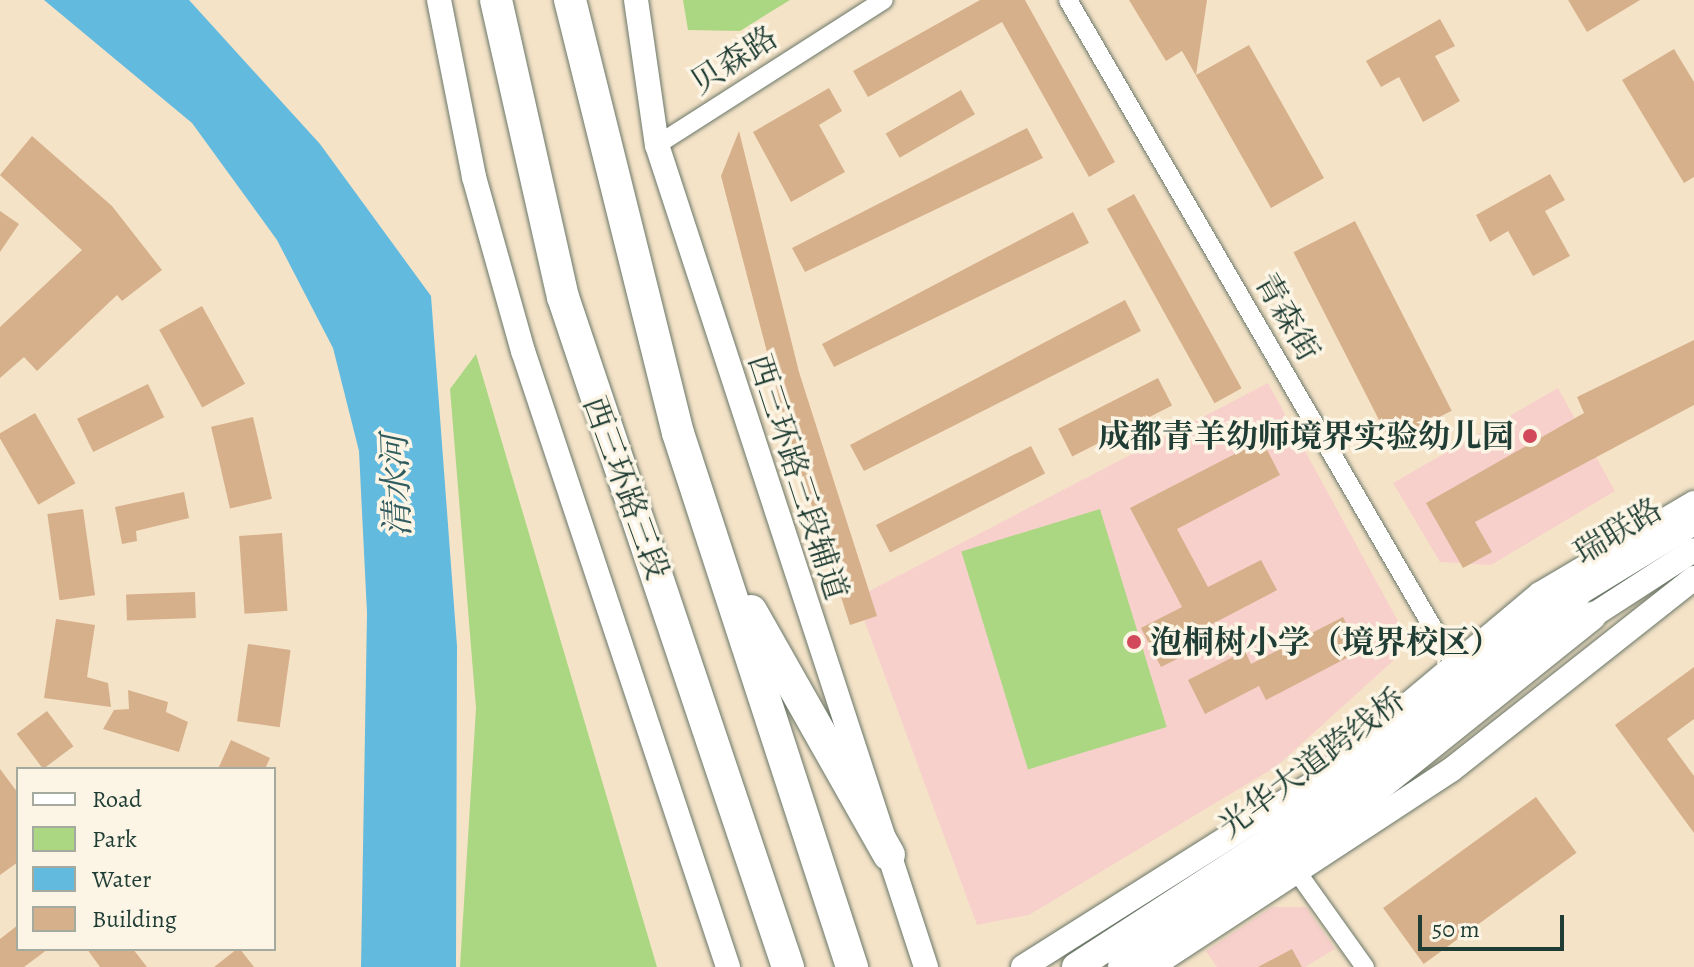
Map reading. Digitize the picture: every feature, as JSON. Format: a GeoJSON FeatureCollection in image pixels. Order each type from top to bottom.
{"type":"FeatureCollection","features":[{"type":"Feature","properties":{"kind":"highway","name":"西三环路三段"},"geometry":{"type":"LineString","coordinates":[[496,0],[563,297],[608,445],[788,967]]}},
{"type":"Feature","properties":{"kind":"highway","name":"西三环路三段"},"geometry":{"type":"LineString","coordinates":[[570,0],[678,433],[852,967]]}},
{"type":"Feature","properties":{"kind":"highway"},"geometry":{"type":"LineString","coordinates":[[716,549],[889,855]]}},
{"type":"Feature","properties":{"kind":"main road"},"geometry":{"type":"LineString","coordinates":[[439,0],[474,177],[523,351],[728,967]]}},
{"type":"Feature","properties":{"kind":"main road","name":"西三环路三段辅道"},"geometry":{"type":"LineString","coordinates":[[636,0],[657,145],[926,967]]}},
{"type":"Feature","properties":{"kind":"main road"},"geometry":{"type":"LineString","coordinates":[[1023,967],[1317,781],[1540,594],[1694,503]]}},
{"type":"Feature","properties":{"kind":"main road","name":"瑞联路"},"geometry":{"type":"LineString","coordinates":[[1584,605],[1694,523]]}},
{"type":"Feature","properties":{"kind":"main road","name":"瑞联路"},"geometry":{"type":"LineString","coordinates":[[1584,605],[1694,550]]}},
{"type":"Feature","properties":{"kind":"main road"},"geometry":{"type":"LineString","coordinates":[[1151,967],[1300,876],[1451,770],[1694,578]]}},
{"type":"Feature","properties":{"kind":"main road","name":"光华大道跨线桥"},"geometry":{"type":"LineString","coordinates":[[1076,967],[1293,826],[1584,605]]}},
{"type":"Feature","properties":{"kind":"main road","name":"光华大道跨线桥"},"geometry":{"type":"LineString","coordinates":[[1122,967],[1301,850],[1584,605]]}},
{"type":"Feature","properties":{"kind":"street","name":"贝森路"},"geometry":{"type":"LineString","coordinates":[[657,145],[884,0]]}},
{"type":"Feature","properties":{"kind":"street","name":"青森街"},"geometry":{"type":"LineString","coordinates":[[1068,0],[1454,664]]}},
{"type":"Feature","properties":{"kind":"street"},"geometry":{"type":"LineString","coordinates":[[1300,876],[1365,967]]}},
{"type":"Feature","properties":{"kind":"shaded area","name":"泡桐树小学（境界校区）"},"geometry":{"type":"Polygon","coordinates":[[[1268,383],[1399,623],[1394,660],[1277,766],[1029,915],[977,925],[856,598],[1268,383]]]}},
{"type":"Feature","properties":{"kind":"shaded area","name":"成都青羊幼师境界实验幼儿园"},"geometry":{"type":"Polygon","coordinates":[[[1558,388],[1615,491],[1491,565],[1440,562],[1393,483],[1558,388]]]}},
{"type":"Feature","properties":{"kind":"shaded area"},"geometry":{"type":"Polygon","coordinates":[[[1272,907],[1306,907],[1335,949],[1305,967],[1217,967],[1206,951],[1272,907]]]}},
{"type":"Feature","properties":{"kind":"green space"},"geometry":{"type":"Polygon","coordinates":[[[683,0],[790,0],[740,31],[688,30],[683,0]]]}},
{"type":"Feature","properties":{"kind":"green space"},"geometry":{"type":"Polygon","coordinates":[[[476,354],[657,967],[460,967],[476,708],[450,389],[476,354]]]}},
{"type":"Feature","properties":{"kind":"green space"},"geometry":{"type":"Polygon","coordinates":[[[1100,509],[1167,727],[1028,769],[961,551],[1100,509]]]}},
{"type":"Feature","properties":{"kind":"water","name":"清水河"},"geometry":{"type":"Polygon","coordinates":[[[44,0],[189,0],[320,144],[431,296],[457,646],[456,967],[361,967],[367,613],[359,451],[333,348],[277,240],[192,123],[44,0]]]}},
{"type":"Feature","properties":{"kind":"building"},"geometry":{"type":"Polygon","coordinates":[[[980,0],[1025,0],[1115,162],[1089,177],[1002,22],[868,97],[853,71],[980,0]]]}},
{"type":"Feature","properties":{"kind":"building"},"geometry":{"type":"Polygon","coordinates":[[[1129,0],[1207,0],[1196,75],[1249,45],[1324,178],[1271,208],[1182,51],[1166,61],[1129,0]]]}},
{"type":"Feature","properties":{"kind":"building"},"geometry":{"type":"Polygon","coordinates":[[[1568,0],[1640,0],[1587,32],[1568,0]]]}},
{"type":"Feature","properties":{"kind":"building"},"geometry":{"type":"Polygon","coordinates":[[[1440,19],[1455,46],[1435,56],[1460,101],[1423,122],[1399,77],[1381,87],[1366,61],[1440,19]]]}},
{"type":"Feature","properties":{"kind":"building"},"geometry":{"type":"Polygon","coordinates":[[[1674,49],[1694,82],[1694,177],[1684,183],[1622,80],[1674,49]]]}},
{"type":"Feature","properties":{"kind":"building"},"geometry":{"type":"Polygon","coordinates":[[[829,88],[842,111],[819,125],[845,172],[791,202],[753,132],[829,88]]]}},
{"type":"Feature","properties":{"kind":"building"},"geometry":{"type":"Polygon","coordinates":[[[961,90],[975,114],[900,158],[886,134],[961,90]]]}},
{"type":"Feature","properties":{"kind":"building"},"geometry":{"type":"Polygon","coordinates":[[[1027,128],[1043,158],[805,272],[792,248],[1027,128]]]}},
{"type":"Feature","properties":{"kind":"building"},"geometry":{"type":"Polygon","coordinates":[[[739,131],[799,372],[877,616],[850,625],[786,425],[721,176],[739,131]]]}},
{"type":"Feature","properties":{"kind":"building"},"geometry":{"type":"Polygon","coordinates":[[[32,136],[112,206],[162,270],[122,301],[117,295],[37,371],[24,357],[0,378],[0,327],[82,250],[0,175],[32,136]]]}},
{"type":"Feature","properties":{"kind":"building"},"geometry":{"type":"Polygon","coordinates":[[[1550,174],[1565,200],[1545,211],[1570,256],[1533,276],[1508,231],[1490,242],[1476,215],[1550,174]]]}},
{"type":"Feature","properties":{"kind":"building"},"geometry":{"type":"Polygon","coordinates":[[[1134,194],[1242,388],[1215,403],[1107,209],[1134,194]]]}},
{"type":"Feature","properties":{"kind":"building"},"geometry":{"type":"Polygon","coordinates":[[[0,211],[19,224],[0,252],[0,211]]]}},
{"type":"Feature","properties":{"kind":"building"},"geometry":{"type":"Polygon","coordinates":[[[1073,212],[1089,243],[834,367],[822,344],[1073,212]]]}},
{"type":"Feature","properties":{"kind":"building"},"geometry":{"type":"Polygon","coordinates":[[[1355,221],[1452,411],[1390,442],[1294,252],[1355,221]]]}},
{"type":"Feature","properties":{"kind":"building"},"geometry":{"type":"Polygon","coordinates":[[[1125,300],[1141,331],[864,471],[850,445],[1125,300]]]}},
{"type":"Feature","properties":{"kind":"building"},"geometry":{"type":"Polygon","coordinates":[[[202,306],[245,384],[202,408],[159,330],[202,306]]]}},
{"type":"Feature","properties":{"kind":"building"},"geometry":{"type":"Polygon","coordinates":[[[1694,340],[1694,405],[1475,522],[1492,552],[1463,568],[1426,503],[1584,413],[1577,397],[1694,340]]]}},
{"type":"Feature","properties":{"kind":"building"},"geometry":{"type":"Polygon","coordinates":[[[1158,378],[1172,406],[1072,456],[1058,429],[1158,378]]]}},
{"type":"Feature","properties":{"kind":"building"},"geometry":{"type":"Polygon","coordinates":[[[148,384],[164,417],[93,452],[77,419],[148,384]]]}},
{"type":"Feature","properties":{"kind":"building"},"geometry":{"type":"Polygon","coordinates":[[[35,413],[76,483],[38,505],[0,438],[0,433],[35,413]]]}},
{"type":"Feature","properties":{"kind":"building"},"geometry":{"type":"Polygon","coordinates":[[[253,417],[272,499],[230,509],[211,427],[253,417]]]}},
{"type":"Feature","properties":{"kind":"building"},"geometry":{"type":"Polygon","coordinates":[[[1262,440],[1280,475],[1177,529],[1208,587],[1261,560],[1277,590],[1178,642],[1185,655],[1161,667],[1141,628],[1182,607],[1130,508],[1262,440]]]}},
{"type":"Feature","properties":{"kind":"building"},"geometry":{"type":"Polygon","coordinates":[[[1031,446],[1045,474],[890,553],[876,525],[1031,446]]]}},
{"type":"Feature","properties":{"kind":"building"},"geometry":{"type":"Polygon","coordinates":[[[184,492],[189,518],[136,531],[137,541],[122,544],[115,507],[184,492]]]}},
{"type":"Feature","properties":{"kind":"building"},"geometry":{"type":"Polygon","coordinates":[[[83,509],[95,595],[59,600],[47,514],[83,509]]]}},
{"type":"Feature","properties":{"kind":"building"},"geometry":{"type":"Polygon","coordinates":[[[282,533],[287,611],[245,614],[239,536],[282,533]]]}},
{"type":"Feature","properties":{"kind":"building"},"geometry":{"type":"Polygon","coordinates":[[[195,592],[196,618],[127,620],[126,594],[195,592]]]}},
{"type":"Feature","properties":{"kind":"building"},"geometry":{"type":"Polygon","coordinates":[[[1343,617],[1360,651],[1266,700],[1259,686],[1205,714],[1188,680],[1245,651],[1251,664],[1343,617]]]}},
{"type":"Feature","properties":{"kind":"building"},"geometry":{"type":"Polygon","coordinates":[[[56,619],[95,625],[87,677],[108,683],[111,707],[44,698],[56,619]]]}},
{"type":"Feature","properties":{"kind":"building"},"geometry":{"type":"Polygon","coordinates":[[[248,644],[291,650],[280,727],[237,721],[248,644]]]}},
{"type":"Feature","properties":{"kind":"building"},"geometry":{"type":"Polygon","coordinates":[[[1694,667],[1694,719],[1667,739],[1694,776],[1694,833],[1615,725],[1694,667]]]}},
{"type":"Feature","properties":{"kind":"building"},"geometry":{"type":"Polygon","coordinates":[[[128,690],[168,702],[166,712],[188,722],[179,752],[103,729],[114,710],[129,709],[128,690]]]}},
{"type":"Feature","properties":{"kind":"building"},"geometry":{"type":"Polygon","coordinates":[[[47,711],[73,746],[42,767],[17,734],[47,711]]]}},
{"type":"Feature","properties":{"kind":"building"},"geometry":{"type":"Polygon","coordinates":[[[231,740],[270,758],[266,767],[219,767],[231,740]]]}},
{"type":"Feature","properties":{"kind":"building"},"geometry":{"type":"Polygon","coordinates":[[[0,769],[16,790],[16,863],[0,875],[0,769]]]}},
{"type":"Feature","properties":{"kind":"building"},"geometry":{"type":"Polygon","coordinates":[[[1536,797],[1577,853],[1424,964],[1383,908],[1536,797]]]}},
{"type":"Feature","properties":{"kind":"building"},"geometry":{"type":"Polygon","coordinates":[[[16,927],[16,951],[45,951],[24,967],[0,967],[0,939],[16,927]]]}},
{"type":"Feature","properties":{"kind":"building"},"geometry":{"type":"Polygon","coordinates":[[[1292,949],[1302,967],[1258,967],[1292,949]]]}},
{"type":"Feature","properties":{"kind":"building"},"geometry":{"type":"Polygon","coordinates":[[[88,951],[135,951],[147,967],[100,967],[88,951]]]}},
{"type":"Feature","properties":{"kind":"building"},"geometry":{"type":"Polygon","coordinates":[[[234,951],[242,951],[254,967],[214,967],[234,951]]]}},
{"type":"Feature","properties":{"kind":"place","name":"成都青羊幼师境界实验幼儿园"},"geometry":{"type":"Point","coordinates":[1530,436]}},
{"type":"Feature","properties":{"kind":"place","name":"泡桐树小学（境界校区）"},"geometry":{"type":"Point","coordinates":[1134,642]}}]}
